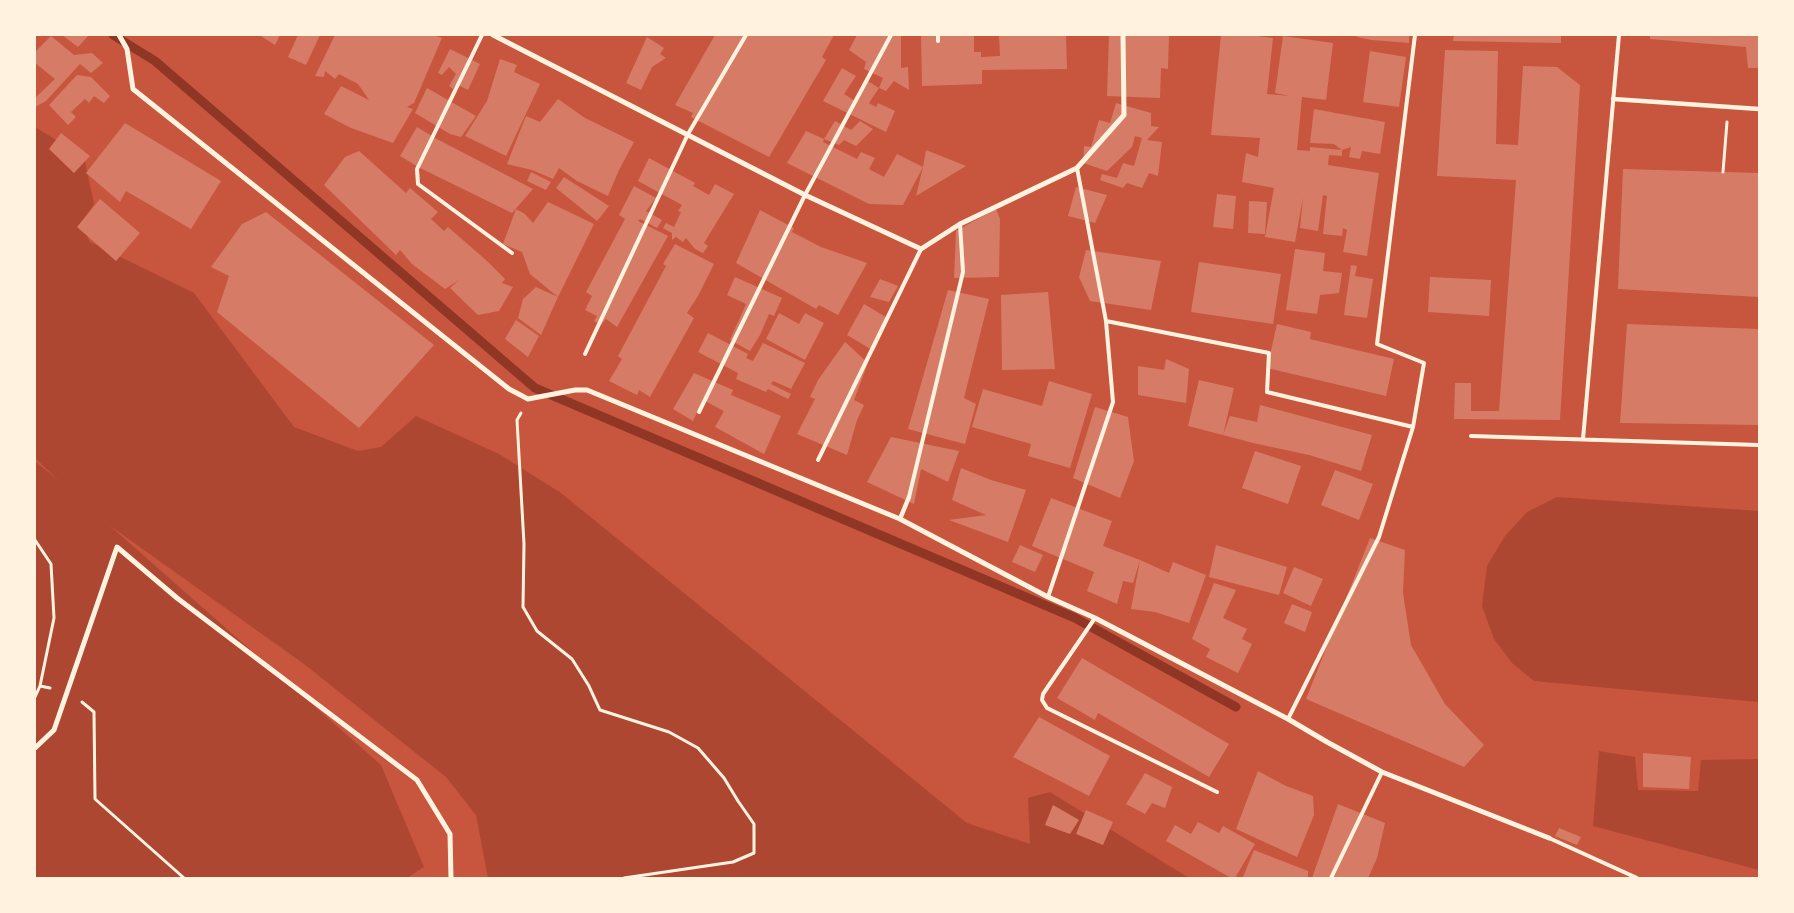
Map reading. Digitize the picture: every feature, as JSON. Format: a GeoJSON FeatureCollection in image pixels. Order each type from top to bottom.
{"type":"FeatureCollection","features":[{"type":"Feature","properties":{"kind":"street"},"geometry":{"type":"LineString","coordinates":[[118,35],[127,50],[134,89],[509,389],[528,399],[574,390],[588,390],[900,519],[1094,621],[1288,719],[1382,772],[1548,838]]}},
{"type":"Feature","properties":{"kind":"street"},"geometry":{"type":"LineString","coordinates":[[493,35],[805,195],[921,249],[960,224],[1077,168],[1124,115],[1123,35]]}},
{"type":"Feature","properties":{"kind":"street"},"geometry":{"type":"LineString","coordinates":[[1613,99],[1759,109]]}},
{"type":"Feature","properties":{"kind":"street"},"geometry":{"type":"LineString","coordinates":[[900,519],[909,497]]}},
{"type":"Feature","properties":{"kind":"street"},"geometry":{"type":"LineString","coordinates":[[35,748],[54,730],[117,547],[177,598],[417,780],[450,834],[452,878]]}},
{"type":"Feature","properties":{"kind":"lane"},"geometry":{"type":"LineString","coordinates":[[482,35],[417,169],[418,184],[512,253]]}},
{"type":"Feature","properties":{"kind":"lane"},"geometry":{"type":"LineString","coordinates":[[585,354],[688,134],[746,35]]}},
{"type":"Feature","properties":{"kind":"lane"},"geometry":{"type":"LineString","coordinates":[[699,412],[805,195],[891,35]]}},
{"type":"Feature","properties":{"kind":"lane"},"geometry":{"type":"LineString","coordinates":[[938,35],[938,41]]}},
{"type":"Feature","properties":{"kind":"lane"},"geometry":{"type":"LineString","coordinates":[[1288,719],[1379,537],[1413,427],[1424,363],[1377,344],[1415,35]]}},
{"type":"Feature","properties":{"kind":"lane"},"geometry":{"type":"LineString","coordinates":[[1584,439],[1619,35]]}},
{"type":"Feature","properties":{"kind":"lane"},"geometry":{"type":"LineString","coordinates":[[1048,597],[1113,402],[1106,321],[1077,168]]}},
{"type":"Feature","properties":{"kind":"lane"},"geometry":{"type":"LineString","coordinates":[[909,497],[963,272],[960,224]]}},
{"type":"Feature","properties":{"kind":"lane"},"geometry":{"type":"LineString","coordinates":[[818,460],[921,249]]}},
{"type":"Feature","properties":{"kind":"lane"},"geometry":{"type":"LineString","coordinates":[[1106,321],[1269,353],[1267,392],[1413,427]]}},
{"type":"Feature","properties":{"kind":"lane"},"geometry":{"type":"LineString","coordinates":[[1471,436],[1759,445]]}},
{"type":"Feature","properties":{"kind":"lane"},"geometry":{"type":"LineString","coordinates":[[1094,621],[1043,694],[1042,700],[1047,708],[1217,792]]}},
{"type":"Feature","properties":{"kind":"lane"},"geometry":{"type":"LineString","coordinates":[[1331,878],[1382,772]]}},
{"type":"Feature","properties":{"kind":"lane"},"geometry":{"type":"LineString","coordinates":[[1548,838],[1636,878]]}},
{"type":"Feature","properties":{"kind":"path"},"geometry":{"type":"LineString","coordinates":[[1723,172],[1728,107]]}},
{"type":"Feature","properties":{"kind":"path"},"geometry":{"type":"LineString","coordinates":[[528,399],[517,420],[524,544],[523,607],[537,631],[572,659],[589,686],[600,710],[669,732],[698,748],[724,778],[754,824],[754,853],[733,862],[624,878]]}},
{"type":"Feature","properties":{"kind":"path"},"geometry":{"type":"LineString","coordinates":[[35,540],[51,564],[54,618],[40,686],[35,697]]}},
{"type":"Feature","properties":{"kind":"path"},"geometry":{"type":"LineString","coordinates":[[40,686],[67,690],[94,712],[95,799],[184,878]]}},
{"type":"Feature","properties":{"kind":"shaded area"},"geometry":{"type":"Polygon","coordinates":[[[35,127],[84,157],[94,204],[81,223],[90,242],[194,293],[294,427],[358,451],[381,447],[416,416],[499,454],[561,493],[967,823],[1030,844],[1028,798],[1050,792],[1189,878],[488,878],[476,815],[446,777],[304,664],[109,525],[381,765],[424,867],[407,878],[35,878],[35,461],[60,482],[35,458],[35,127]]]}},
{"type":"Feature","properties":{"kind":"shaded area"},"geometry":{"type":"Polygon","coordinates":[[[1557,497],[1759,511],[1759,702],[1534,681],[1512,663],[1494,639],[1482,606],[1487,566],[1505,536],[1527,512],[1557,497]]]}},
{"type":"Feature","properties":{"kind":"shaded area"},"geometry":{"type":"Polygon","coordinates":[[[1599,751],[1635,757],[1638,790],[1698,791],[1701,760],[1759,759],[1759,870],[1593,826],[1599,751]]]}},
{"type":"Feature","properties":{"kind":"building"},"geometry":{"type":"Polygon","coordinates":[[[62,35],[89,35],[78,47],[62,35]]]}},
{"type":"Feature","properties":{"kind":"building"},"geometry":{"type":"Polygon","coordinates":[[[261,35],[280,35],[275,45],[261,35]]]}},
{"type":"Feature","properties":{"kind":"building"},"geometry":{"type":"Polygon","coordinates":[[[298,35],[320,35],[306,65],[288,57],[298,35]]]}},
{"type":"Feature","properties":{"kind":"building"},"geometry":{"type":"Polygon","coordinates":[[[335,35],[433,35],[442,38],[414,103],[407,107],[413,109],[393,143],[351,128],[324,114],[341,86],[369,100],[358,84],[339,74],[335,79],[325,71],[324,77],[315,76],[335,35]]]}},
{"type":"Feature","properties":{"kind":"building"},"geometry":{"type":"Polygon","coordinates":[[[715,35],[834,35],[822,57],[826,60],[769,157],[691,117],[693,113],[675,105],[715,35]]]}},
{"type":"Feature","properties":{"kind":"building"},"geometry":{"type":"Polygon","coordinates":[[[857,35],[901,35],[901,68],[908,67],[909,90],[894,81],[886,91],[879,88],[883,78],[864,69],[866,62],[849,50],[857,35]]]}},
{"type":"Feature","properties":{"kind":"building"},"geometry":{"type":"Polygon","coordinates":[[[921,35],[974,35],[974,52],[981,52],[981,57],[1000,56],[999,35],[1066,35],[1067,69],[982,70],[982,84],[922,86],[921,35]]]}},
{"type":"Feature","properties":{"kind":"building"},"geometry":{"type":"Polygon","coordinates":[[[1109,35],[1169,35],[1168,69],[1161,68],[1160,98],[1107,96],[1109,35]]]}},
{"type":"Feature","properties":{"kind":"building"},"geometry":{"type":"Polygon","coordinates":[[[1221,35],[1250,35],[1273,38],[1267,94],[1290,96],[1275,93],[1283,36],[1333,43],[1326,100],[1302,97],[1297,150],[1310,151],[1310,147],[1342,150],[1342,156],[1329,155],[1328,165],[1379,173],[1367,256],[1343,252],[1347,230],[1343,228],[1342,236],[1323,234],[1327,196],[1323,195],[1318,231],[1300,228],[1303,197],[1295,242],[1265,237],[1274,188],[1242,182],[1246,153],[1258,157],[1260,138],[1211,135],[1221,35]]]}},
{"type":"Feature","properties":{"kind":"building"},"geometry":{"type":"Polygon","coordinates":[[[1356,35],[1409,35],[1409,43],[1372,40],[1357,37],[1356,35]]]}},
{"type":"Feature","properties":{"kind":"building"},"geometry":{"type":"Polygon","coordinates":[[[1454,35],[1561,35],[1561,43],[1453,41],[1454,35]]]}},
{"type":"Feature","properties":{"kind":"building"},"geometry":{"type":"Polygon","coordinates":[[[1650,35],[1759,35],[1759,68],[1748,68],[1746,47],[1650,39],[1650,35]]]}},
{"type":"Feature","properties":{"kind":"building"},"geometry":{"type":"Polygon","coordinates":[[[51,36],[74,55],[92,53],[103,63],[91,73],[80,64],[46,101],[35,107],[35,98],[55,79],[35,63],[35,52],[51,36]]]}},
{"type":"Feature","properties":{"kind":"building"},"geometry":{"type":"Polygon","coordinates":[[[647,37],[664,48],[660,54],[666,58],[652,67],[641,90],[626,83],[647,37]]]}},
{"type":"Feature","properties":{"kind":"building"},"geometry":{"type":"Polygon","coordinates":[[[450,49],[480,64],[468,90],[456,84],[453,89],[449,86],[456,74],[449,67],[442,75],[438,73],[450,49]]]}},
{"type":"Feature","properties":{"kind":"building"},"geometry":{"type":"Polygon","coordinates":[[[1445,50],[1498,51],[1496,144],[1518,145],[1523,66],[1557,67],[1580,85],[1560,420],[1454,419],[1455,383],[1471,383],[1471,411],[1499,411],[1516,180],[1437,176],[1445,50]]]}},
{"type":"Feature","properties":{"kind":"building"},"geometry":{"type":"Polygon","coordinates":[[[1370,51],[1406,57],[1399,107],[1363,102],[1370,51]]]}},
{"type":"Feature","properties":{"kind":"building"},"geometry":{"type":"Polygon","coordinates":[[[500,59],[517,65],[514,72],[540,84],[506,156],[465,136],[487,101],[500,59]]]}},
{"type":"Feature","properties":{"kind":"building"},"geometry":{"type":"Polygon","coordinates":[[[842,68],[856,76],[844,94],[855,101],[866,80],[879,88],[869,103],[876,107],[878,103],[895,111],[886,132],[823,101],[842,68]]]}},
{"type":"Feature","properties":{"kind":"building"},"geometry":{"type":"Polygon","coordinates":[[[77,75],[91,77],[110,96],[104,103],[94,96],[89,103],[85,99],[71,112],[76,117],[68,125],[49,105],[77,75]]]}},
{"type":"Feature","properties":{"kind":"building"},"geometry":{"type":"Polygon","coordinates":[[[427,88],[476,116],[461,137],[450,134],[415,113],[427,88]]]}},
{"type":"Feature","properties":{"kind":"building"},"geometry":{"type":"Polygon","coordinates":[[[558,99],[585,118],[634,142],[608,196],[577,181],[559,168],[553,179],[532,170],[507,164],[526,116],[540,122],[558,99]]]}},
{"type":"Feature","properties":{"kind":"building"},"geometry":{"type":"Polygon","coordinates":[[[1116,103],[1151,113],[1151,126],[1159,127],[1147,140],[1162,142],[1158,176],[1149,173],[1142,188],[1127,183],[1123,188],[1100,180],[1102,174],[1117,178],[1123,163],[1134,166],[1142,138],[1135,136],[1132,147],[1107,171],[1083,163],[1084,146],[1091,147],[1099,120],[1110,123],[1116,103]]]}},
{"type":"Feature","properties":{"kind":"building"},"geometry":{"type":"Polygon","coordinates":[[[1314,109],[1385,122],[1380,154],[1362,151],[1360,159],[1349,157],[1351,147],[1342,150],[1334,144],[1310,143],[1314,109]]]}},
{"type":"Feature","properties":{"kind":"building"},"geometry":{"type":"Polygon","coordinates":[[[835,121],[851,130],[860,121],[873,129],[856,146],[844,140],[839,145],[824,139],[835,121]]]}},
{"type":"Feature","properties":{"kind":"building"},"geometry":{"type":"Polygon","coordinates":[[[125,123],[221,181],[191,229],[126,191],[120,202],[86,173],[125,123]]]}},
{"type":"Feature","properties":{"kind":"building"},"geometry":{"type":"Polygon","coordinates":[[[417,127],[533,189],[512,213],[420,168],[400,156],[417,127]]]}},
{"type":"Feature","properties":{"kind":"building"},"geometry":{"type":"Polygon","coordinates":[[[806,131],[824,139],[823,142],[857,159],[861,152],[875,158],[869,169],[884,177],[897,154],[923,167],[903,205],[869,204],[787,163],[806,131]]]}},
{"type":"Feature","properties":{"kind":"building"},"geometry":{"type":"Polygon","coordinates":[[[61,133],[90,156],[74,173],[49,149],[61,133]]]}},
{"type":"Feature","properties":{"kind":"building"},"geometry":{"type":"Polygon","coordinates":[[[926,150],[966,166],[916,196],[926,150]]]}},
{"type":"Feature","properties":{"kind":"building"},"geometry":{"type":"Polygon","coordinates":[[[359,151],[406,193],[410,188],[438,212],[431,219],[444,231],[448,227],[505,279],[502,283],[513,287],[499,311],[478,315],[450,288],[459,280],[445,289],[412,264],[400,250],[396,255],[324,185],[345,157],[359,151]]]}},
{"type":"Feature","properties":{"kind":"building"},"geometry":{"type":"Polygon","coordinates":[[[649,158],[695,183],[693,186],[709,195],[715,184],[734,194],[704,243],[708,246],[703,253],[695,249],[686,238],[683,242],[676,237],[672,240],[672,233],[663,228],[666,223],[674,227],[681,212],[678,211],[682,205],[638,181],[649,158]]]}},
{"type":"Feature","properties":{"kind":"building"},"geometry":{"type":"Polygon","coordinates":[[[1623,169],[1759,173],[1759,297],[1618,289],[1623,169]]]}},
{"type":"Feature","properties":{"kind":"building"},"geometry":{"type":"Polygon","coordinates":[[[531,172],[551,182],[546,190],[527,181],[531,172]]]}},
{"type":"Feature","properties":{"kind":"building"},"geometry":{"type":"Polygon","coordinates":[[[564,177],[609,206],[597,221],[556,188],[564,177]]]}},
{"type":"Feature","properties":{"kind":"building"},"geometry":{"type":"Polygon","coordinates":[[[634,186],[656,198],[646,211],[662,220],[657,228],[640,219],[638,221],[668,236],[617,327],[606,319],[601,325],[594,321],[597,316],[585,310],[592,296],[586,292],[625,219],[619,215],[634,186]]]}},
{"type":"Feature","properties":{"kind":"building"},"geometry":{"type":"Polygon","coordinates":[[[1076,187],[1107,195],[1095,223],[1068,216],[1076,187]]]}},
{"type":"Feature","properties":{"kind":"building"},"geometry":{"type":"Polygon","coordinates":[[[1217,194],[1236,196],[1233,229],[1213,227],[1217,194]]]}},
{"type":"Feature","properties":{"kind":"building"},"geometry":{"type":"Polygon","coordinates":[[[100,199],[140,233],[116,261],[77,227],[100,199]]]}},
{"type":"Feature","properties":{"kind":"building"},"geometry":{"type":"Polygon","coordinates":[[[1249,201],[1267,202],[1265,234],[1248,233],[1249,201]]]}},
{"type":"Feature","properties":{"kind":"building"},"geometry":{"type":"Polygon","coordinates":[[[548,202],[594,224],[558,297],[530,274],[522,252],[503,244],[516,209],[525,214],[533,223],[548,202]]]}},
{"type":"Feature","properties":{"kind":"building"},"geometry":{"type":"Polygon","coordinates":[[[996,209],[1000,219],[999,277],[954,278],[956,231],[996,209]]]}},
{"type":"Feature","properties":{"kind":"building"},"geometry":{"type":"Polygon","coordinates":[[[760,210],[794,228],[792,232],[821,247],[867,263],[838,315],[819,305],[816,309],[736,263],[760,210]]]}},
{"type":"Feature","properties":{"kind":"building"},"geometry":{"type":"Polygon","coordinates":[[[266,212],[434,345],[359,428],[217,312],[229,276],[211,267],[242,224],[266,212]]]}},
{"type":"Feature","properties":{"kind":"building"},"geometry":{"type":"Polygon","coordinates":[[[675,244],[714,264],[687,313],[694,318],[650,397],[639,390],[637,395],[609,381],[622,359],[618,356],[666,266],[663,264],[675,244]]]}},
{"type":"Feature","properties":{"kind":"building"},"geometry":{"type":"Polygon","coordinates":[[[1295,249],[1325,253],[1323,271],[1342,273],[1339,293],[1320,295],[1317,314],[1286,310],[1295,249]]]}},
{"type":"Feature","properties":{"kind":"building"},"geometry":{"type":"Polygon","coordinates":[[[1086,250],[1161,261],[1151,310],[1090,301],[1079,277],[1086,250]]]}},
{"type":"Feature","properties":{"kind":"building"},"geometry":{"type":"Polygon","coordinates":[[[1199,262],[1281,274],[1273,324],[1191,312],[1199,262]]]}},
{"type":"Feature","properties":{"kind":"building"},"geometry":{"type":"Polygon","coordinates":[[[1351,265],[1357,266],[1355,276],[1373,279],[1367,318],[1344,315],[1351,265]]]}},
{"type":"Feature","properties":{"kind":"building"},"geometry":{"type":"Polygon","coordinates":[[[735,277],[782,298],[774,316],[769,314],[760,335],[750,351],[730,340],[746,304],[727,295],[735,277]]]}},
{"type":"Feature","properties":{"kind":"building"},"geometry":{"type":"Polygon","coordinates":[[[1430,277],[1491,280],[1489,316],[1428,312],[1430,277]]]}},
{"type":"Feature","properties":{"kind":"building"},"geometry":{"type":"Polygon","coordinates":[[[880,279],[898,286],[889,302],[870,297],[880,279]]]}},
{"type":"Feature","properties":{"kind":"building"},"geometry":{"type":"Polygon","coordinates":[[[536,287],[558,297],[541,335],[518,318],[523,299],[536,287]]]}},
{"type":"Feature","properties":{"kind":"building"},"geometry":{"type":"Polygon","coordinates":[[[948,290],[989,299],[964,398],[976,404],[965,444],[908,429],[948,290]]]}},
{"type":"Feature","properties":{"kind":"building"},"geometry":{"type":"Polygon","coordinates":[[[1048,292],[1055,369],[1002,370],[1001,295],[1048,292]]]}},
{"type":"Feature","properties":{"kind":"building"},"geometry":{"type":"Polygon","coordinates":[[[864,304],[889,319],[874,351],[847,335],[864,304]]]}},
{"type":"Feature","properties":{"kind":"building"},"geometry":{"type":"Polygon","coordinates":[[[779,313],[799,324],[805,313],[824,323],[805,360],[766,339],[779,313]]]}},
{"type":"Feature","properties":{"kind":"building"},"geometry":{"type":"Polygon","coordinates":[[[516,320],[539,336],[528,357],[505,339],[516,320]]]}},
{"type":"Feature","properties":{"kind":"building"},"geometry":{"type":"Polygon","coordinates":[[[1277,324],[1311,332],[1310,339],[1394,359],[1386,396],[1267,368],[1277,324]]]}},
{"type":"Feature","properties":{"kind":"building"},"geometry":{"type":"Polygon","coordinates":[[[1627,324],[1759,329],[1759,425],[1620,423],[1627,324]]]}},
{"type":"Feature","properties":{"kind":"building"},"geometry":{"type":"Polygon","coordinates":[[[708,333],[748,354],[746,358],[753,361],[763,343],[805,363],[791,389],[773,381],[771,384],[791,394],[788,399],[768,389],[766,392],[736,379],[738,373],[698,352],[708,333]]]}},
{"type":"Feature","properties":{"kind":"building"},"geometry":{"type":"Polygon","coordinates":[[[845,342],[868,363],[854,400],[864,405],[857,420],[847,455],[797,434],[815,399],[810,397],[818,380],[845,342]]]}},
{"type":"Feature","properties":{"kind":"building"},"geometry":{"type":"Polygon","coordinates":[[[1166,359],[1189,369],[1186,403],[1138,395],[1138,366],[1164,370],[1166,359]]]}},
{"type":"Feature","properties":{"kind":"building"},"geometry":{"type":"Polygon","coordinates":[[[694,373],[733,390],[731,395],[781,416],[764,454],[715,427],[724,411],[703,400],[693,421],[673,409],[694,373]]]}},
{"type":"Feature","properties":{"kind":"building"},"geometry":{"type":"Polygon","coordinates":[[[1199,380],[1234,388],[1223,435],[1188,426],[1199,380]]]}},
{"type":"Feature","properties":{"kind":"building"},"geometry":{"type":"Polygon","coordinates":[[[1049,381],[1092,394],[1070,468],[1028,456],[1031,444],[972,427],[983,389],[1042,406],[1049,381]]]}},
{"type":"Feature","properties":{"kind":"building"},"geometry":{"type":"Polygon","coordinates":[[[1260,405],[1372,435],[1361,471],[1309,455],[1223,435],[1230,416],[1257,422],[1260,405]]]}},
{"type":"Feature","properties":{"kind":"building"},"geometry":{"type":"Polygon","coordinates":[[[1095,407],[1128,417],[1134,461],[1120,498],[1073,478],[1095,407]]]}},
{"type":"Feature","properties":{"kind":"building"},"geometry":{"type":"Polygon","coordinates":[[[891,437],[959,451],[948,482],[921,469],[914,504],[867,482],[891,437]]]}},
{"type":"Feature","properties":{"kind":"building"},"geometry":{"type":"Polygon","coordinates":[[[1255,451],[1301,466],[1288,504],[1242,488],[1255,451]]]}},
{"type":"Feature","properties":{"kind":"building"},"geometry":{"type":"Polygon","coordinates":[[[961,468],[991,480],[1026,490],[1008,542],[949,520],[986,515],[952,500],[961,468]]]}},
{"type":"Feature","properties":{"kind":"building"},"geometry":{"type":"Polygon","coordinates":[[[1335,470],[1373,484],[1359,520],[1321,505],[1335,470]]]}},
{"type":"Feature","properties":{"kind":"building"},"geometry":{"type":"Polygon","coordinates":[[[1051,498],[1112,521],[1103,546],[1140,560],[1133,583],[1123,581],[1117,604],[1087,591],[1094,572],[1032,546],[1051,498]]]}},
{"type":"Feature","properties":{"kind":"building"},"geometry":{"type":"Polygon","coordinates":[[[1370,538],[1405,550],[1403,593],[1411,645],[1445,704],[1484,745],[1464,767],[1306,699],[1370,538]]]}},
{"type":"Feature","properties":{"kind":"building"},"geometry":{"type":"Polygon","coordinates":[[[1020,545],[1043,555],[1035,572],[1012,562],[1020,545]]]}},
{"type":"Feature","properties":{"kind":"building"},"geometry":{"type":"Polygon","coordinates":[[[1216,545],[1287,567],[1279,595],[1209,577],[1216,545]]]}},
{"type":"Feature","properties":{"kind":"building"},"geometry":{"type":"Polygon","coordinates":[[[1140,560],[1169,573],[1173,562],[1206,575],[1189,623],[1155,612],[1131,609],[1140,560]]]}},
{"type":"Feature","properties":{"kind":"building"},"geometry":{"type":"Polygon","coordinates":[[[1294,567],[1323,579],[1311,606],[1283,593],[1294,567]]]}},
{"type":"Feature","properties":{"kind":"building"},"geometry":{"type":"Polygon","coordinates":[[[1214,583],[1236,590],[1223,618],[1247,629],[1242,639],[1252,644],[1238,673],[1206,657],[1210,649],[1192,639],[1214,583]]]}},
{"type":"Feature","properties":{"kind":"building"},"geometry":{"type":"Polygon","coordinates":[[[1292,604],[1312,612],[1305,632],[1284,623],[1292,604]]]}},
{"type":"Feature","properties":{"kind":"building"},"geometry":{"type":"Polygon","coordinates":[[[1082,658],[1229,744],[1209,777],[1098,713],[1095,720],[1057,698],[1082,658]]]}},
{"type":"Feature","properties":{"kind":"building"},"geometry":{"type":"Polygon","coordinates":[[[1039,717],[1110,756],[1089,796],[1013,757],[1039,717]]]}},
{"type":"Feature","properties":{"kind":"building"},"geometry":{"type":"Polygon","coordinates":[[[1643,753],[1691,757],[1689,789],[1643,787],[1643,753]]]}},
{"type":"Feature","properties":{"kind":"building"},"geometry":{"type":"Polygon","coordinates":[[[1258,771],[1286,786],[1313,796],[1314,815],[1297,857],[1236,829],[1258,771]]]}},
{"type":"Feature","properties":{"kind":"building"},"geometry":{"type":"Polygon","coordinates":[[[1145,773],[1172,787],[1165,808],[1152,803],[1145,814],[1126,804],[1145,773]]]}},
{"type":"Feature","properties":{"kind":"building"},"geometry":{"type":"Polygon","coordinates":[[[1338,804],[1385,823],[1377,858],[1368,878],[1312,878],[1338,804]]]}},
{"type":"Feature","properties":{"kind":"building"},"geometry":{"type":"Polygon","coordinates":[[[1053,805],[1079,820],[1070,834],[1045,825],[1053,805]]]}},
{"type":"Feature","properties":{"kind":"building"},"geometry":{"type":"Polygon","coordinates":[[[1086,810],[1113,822],[1103,845],[1076,834],[1086,810]]]}},
{"type":"Feature","properties":{"kind":"building"},"geometry":{"type":"Polygon","coordinates":[[[1198,822],[1219,833],[1223,826],[1255,844],[1235,878],[1231,878],[1166,841],[1175,825],[1191,834],[1198,822]]]}},
{"type":"Feature","properties":{"kind":"building"},"geometry":{"type":"Polygon","coordinates":[[[1559,828],[1581,837],[1577,845],[1555,836],[1559,828]]]}},
{"type":"Feature","properties":{"kind":"building"},"geometry":{"type":"Polygon","coordinates":[[[1254,850],[1308,871],[1308,878],[1243,877],[1254,850]]]}},
{"type":"Feature","properties":{"kind":"waterway"},"geometry":{"type":"LineString","coordinates":[[113,35],[155,61],[535,388],[1075,618],[1236,707]]}}]}
